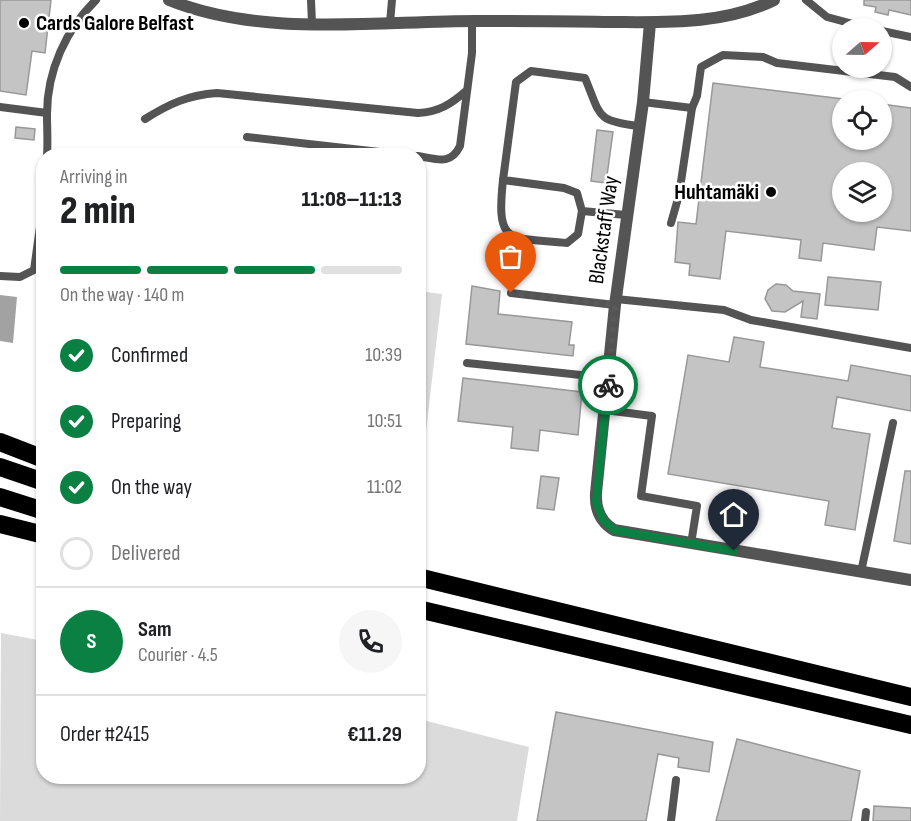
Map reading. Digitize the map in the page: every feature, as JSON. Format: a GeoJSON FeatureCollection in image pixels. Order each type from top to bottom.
{"type":"FeatureCollection","features":[{"type":"Feature","properties":{"kind":"highway"},"geometry":{"type":"LineString","coordinates":[[0,441],[36,456]]}},
{"type":"Feature","properties":{"kind":"highway"},"geometry":{"type":"LineString","coordinates":[[0,467],[36,479]]}},
{"type":"Feature","properties":{"kind":"highway"},"geometry":{"type":"LineString","coordinates":[[0,497],[36,508]]}},
{"type":"Feature","properties":{"kind":"highway"},"geometry":{"type":"LineString","coordinates":[[0,524],[36,533]]}},
{"type":"Feature","properties":{"kind":"highway"},"geometry":{"type":"LineString","coordinates":[[426,579],[911,697]]}},
{"type":"Feature","properties":{"kind":"highway"},"geometry":{"type":"LineString","coordinates":[[426,611],[911,725]]}},
{"type":"Feature","properties":{"kind":"street"},"geometry":{"type":"LineString","coordinates":[[169,0],[198,12],[225,18],[312,23],[650,22],[724,18],[774,0]]}},
{"type":"Feature","properties":{"kind":"street","name":"Blackstaff Way"},"geometry":{"type":"LineString","coordinates":[[650,22],[643,102],[615,302],[596,502],[603,520],[614,530],[911,580]]}},
{"type":"Feature","properties":{"kind":"lane"},"geometry":{"type":"LineString","coordinates":[[47,148],[47,113],[62,45],[72,27],[96,0]]}},
{"type":"Feature","properties":{"kind":"lane"},"geometry":{"type":"LineString","coordinates":[[311,0],[312,23]]}},
{"type":"Feature","properties":{"kind":"lane"},"geometry":{"type":"LineString","coordinates":[[390,23],[392,0]]}},
{"type":"Feature","properties":{"kind":"lane"},"geometry":{"type":"LineString","coordinates":[[806,0],[832,18]]}},
{"type":"Feature","properties":{"kind":"lane"},"geometry":{"type":"LineString","coordinates":[[426,157],[450,160],[460,146],[472,21]]}},
{"type":"Feature","properties":{"kind":"lane"},"geometry":{"type":"LineString","coordinates":[[892,33],[911,37]]}},
{"type":"Feature","properties":{"kind":"lane"},"geometry":{"type":"LineString","coordinates":[[670,223],[679,195],[692,108],[697,96],[701,68],[723,55],[763,57],[777,63],[895,77],[911,87]]}},
{"type":"Feature","properties":{"kind":"lane"},"geometry":{"type":"LineString","coordinates":[[503,180],[571,190],[577,193],[582,211],[578,234],[567,243],[517,238],[504,230],[499,216],[503,180],[516,82],[531,71],[585,78],[600,117],[609,122],[639,126]]}},
{"type":"Feature","properties":{"kind":"lane"},"geometry":{"type":"LineString","coordinates":[[145,119],[172,102],[195,94],[217,93],[418,113],[432,112],[450,105],[466,91]]}},
{"type":"Feature","properties":{"kind":"lane"},"geometry":{"type":"LineString","coordinates":[[643,102],[692,108]]}},
{"type":"Feature","properties":{"kind":"lane"},"geometry":{"type":"LineString","coordinates":[[0,107],[47,113]]}},
{"type":"Feature","properties":{"kind":"lane"},"geometry":{"type":"LineString","coordinates":[[247,137],[345,148]]}},
{"type":"Feature","properties":{"kind":"lane"},"geometry":{"type":"LineString","coordinates":[[582,211],[626,215]]}},
{"type":"Feature","properties":{"kind":"lane"},"geometry":{"type":"LineString","coordinates":[[0,276],[20,277],[34,270],[36,256]]}},
{"type":"Feature","properties":{"kind":"lane"},"geometry":{"type":"LineString","coordinates":[[511,293],[724,310],[751,320],[911,348]]}},
{"type":"Feature","properties":{"kind":"lane"},"geometry":{"type":"LineString","coordinates":[[467,363],[609,378]]}},
{"type":"Feature","properties":{"kind":"lane"},"geometry":{"type":"LineString","coordinates":[[605,410],[652,416],[641,496],[697,506],[691,544]]}},
{"type":"Feature","properties":{"kind":"lane"},"geometry":{"type":"LineString","coordinates":[[861,572],[893,423]]}},
{"type":"Feature","properties":{"kind":"lane"},"geometry":{"type":"LineString","coordinates":[[671,821],[676,780]]}},
{"type":"Feature","properties":{"kind":"shaded area"},"geometry":{"type":"Polygon","coordinates":[[[426,292],[442,294],[426,431],[426,292]]]}},
{"type":"Feature","properties":{"kind":"shaded area"},"geometry":{"type":"Polygon","coordinates":[[[0,295],[17,297],[13,343],[0,341],[0,295]]]}},
{"type":"Feature","properties":{"kind":"shaded area"},"geometry":{"type":"Polygon","coordinates":[[[1,633],[36,640],[36,784],[426,784],[426,721],[529,747],[517,821],[0,821],[1,633]]]}},
{"type":"Feature","properties":{"kind":"building","name":"Cards Galore Belfast"},"geometry":{"type":"Polygon","coordinates":[[[0,0],[51,0],[45,53],[32,51],[26,95],[0,91],[0,0]]]}},
{"type":"Feature","properties":{"kind":"building"},"geometry":{"type":"Polygon","coordinates":[[[864,0],[911,0],[911,15],[889,10],[888,15],[875,12],[876,7],[864,5],[864,0]]]}},
{"type":"Feature","properties":{"kind":"building","name":"Huhtamäki"},"geometry":{"type":"Polygon","coordinates":[[[713,83],[832,98],[832,150],[892,150],[892,105],[911,108],[911,231],[877,227],[874,250],[823,243],[821,261],[799,258],[801,240],[726,231],[720,279],[689,275],[690,264],[675,262],[678,222],[696,224],[713,83]]]}},
{"type":"Feature","properties":{"kind":"building"},"geometry":{"type":"Polygon","coordinates":[[[16,127],[35,129],[34,140],[15,138],[16,127]]]}},
{"type":"Feature","properties":{"kind":"building"},"geometry":{"type":"Polygon","coordinates":[[[597,130],[613,132],[606,183],[591,181],[597,130]]]}},
{"type":"Feature","properties":{"kind":"building"},"geometry":{"type":"Polygon","coordinates":[[[828,277],[881,282],[878,310],[825,305],[828,277]]]}},
{"type":"Feature","properties":{"kind":"building"},"geometry":{"type":"Polygon","coordinates":[[[776,284],[786,285],[793,291],[820,294],[817,319],[801,317],[803,301],[785,312],[772,311],[765,299],[768,290],[776,284]]]}},
{"type":"Feature","properties":{"kind":"building"},"geometry":{"type":"Polygon","coordinates":[[[472,286],[500,291],[498,314],[572,322],[569,345],[574,345],[573,356],[466,344],[472,286]]]}},
{"type":"Feature","properties":{"kind":"building"},"geometry":{"type":"Polygon","coordinates":[[[734,337],[764,342],[760,367],[848,381],[851,365],[911,376],[911,411],[837,397],[832,428],[870,434],[855,530],[825,525],[829,501],[668,474],[688,355],[729,362],[734,337]]]}},
{"type":"Feature","properties":{"kind":"building"},"geometry":{"type":"Polygon","coordinates":[[[463,378],[582,392],[578,435],[540,430],[538,451],[511,448],[513,427],[458,421],[463,378]]]}},
{"type":"Feature","properties":{"kind":"building"},"geometry":{"type":"Polygon","coordinates":[[[905,471],[911,471],[911,544],[894,541],[905,471]]]}},
{"type":"Feature","properties":{"kind":"building"},"geometry":{"type":"Polygon","coordinates":[[[541,476],[559,478],[554,510],[537,508],[541,476]]]}},
{"type":"Feature","properties":{"kind":"building"},"geometry":{"type":"Polygon","coordinates":[[[556,712],[713,742],[709,772],[678,767],[679,758],[658,754],[646,821],[537,821],[556,712]]]}},
{"type":"Feature","properties":{"kind":"building"},"geometry":{"type":"Polygon","coordinates":[[[737,739],[860,771],[851,821],[716,821],[737,739]]]}},
{"type":"Feature","properties":{"kind":"building"},"geometry":{"type":"Polygon","coordinates":[[[874,806],[911,808],[911,821],[873,821],[874,806]]]}},
{"type":"Feature","properties":{"kind":"way so far"},"geometry":{"type":"LineString","coordinates":[[511,293],[615,305],[608,385]]}},
{"type":"Feature","properties":{"kind":"place","name":"Cards Galore Belfast"},"geometry":{"type":"Point","coordinates":[24,23]}},
{"type":"Feature","properties":{"kind":"place","name":"Huhtamäki"},"geometry":{"type":"Point","coordinates":[771,192]}},
{"type":"Feature","properties":{"kind":"route"},"geometry":{"type":"LineString","coordinates":[[608,385],[596,493],[598,512],[607,526],[614,530],[734,551]]}}]}
